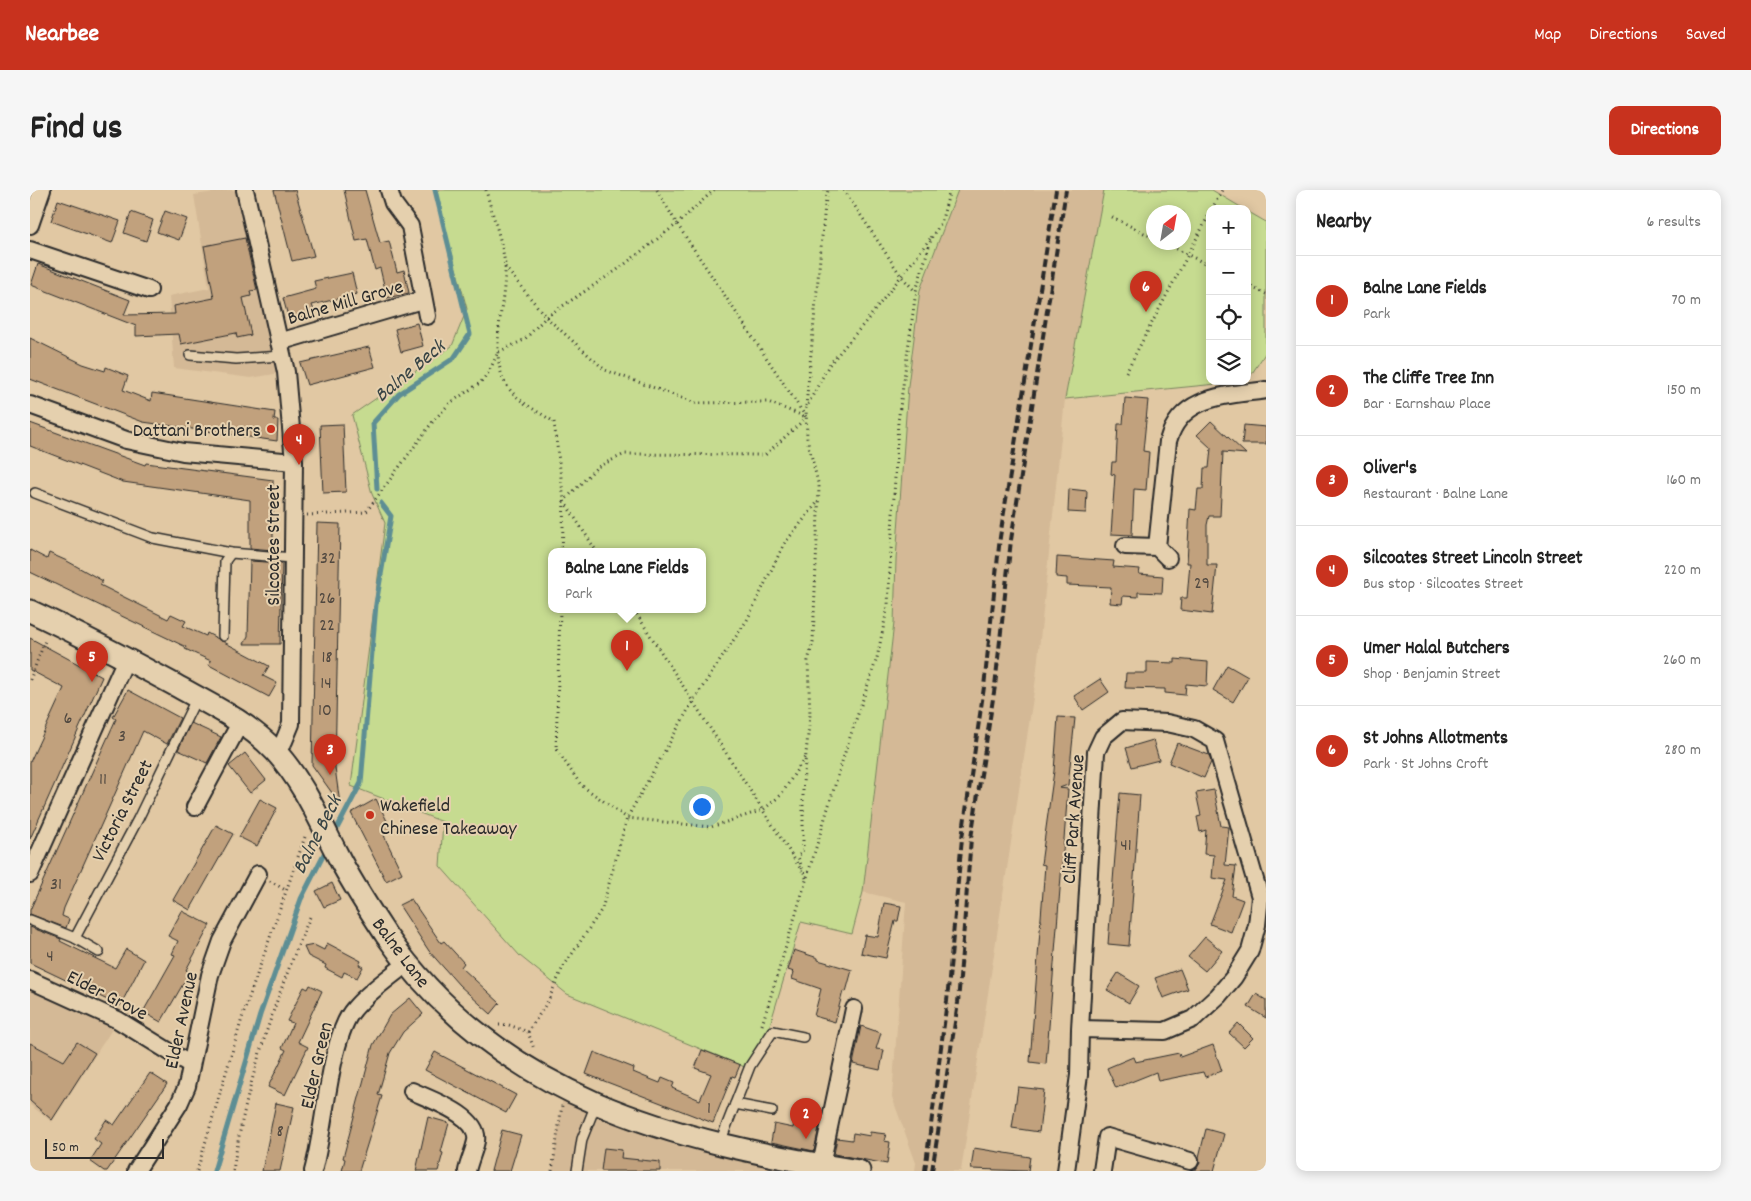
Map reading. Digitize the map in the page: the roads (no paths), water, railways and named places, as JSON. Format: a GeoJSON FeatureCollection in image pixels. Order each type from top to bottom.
{"type":"FeatureCollection","features":[{"type":"Feature","properties":{"kind":"street"},"geometry":{"type":"LineString","coordinates":[[30,225],[42,190]]}},
{"type":"Feature","properties":{"kind":"street","name":"Silcoates Street"},"geometry":{"type":"LineString","coordinates":[[245,190],[281,349],[294,462],[291,724],[284,742],[276,752]]}},
{"type":"Feature","properties":{"kind":"street","name":"Balne Mill Grove"},"geometry":{"type":"LineString","coordinates":[[281,349],[424,308],[410,226],[393,203],[390,190]]}},
{"type":"Feature","properties":{"kind":"street"},"geometry":{"type":"LineString","coordinates":[[30,250],[149,290]]}},
{"type":"Feature","properties":{"kind":"street"},"geometry":{"type":"LineString","coordinates":[[1125,546],[1163,553],[1168,441],[1172,426],[1192,406],[1205,401],[1266,390]]}},
{"type":"Feature","properties":{"kind":"street"},"geometry":{"type":"LineString","coordinates":[[30,405],[126,440],[183,452],[294,462]]}},
{"type":"Feature","properties":{"kind":"street","name":"Balne Lane"},"geometry":{"type":"LineString","coordinates":[[30,611],[126,659],[253,730],[276,752],[314,810],[338,858],[406,964],[480,1037],[525,1068],[596,1104],[662,1130],[719,1145],[859,1171]]}},
{"type":"Feature","properties":{"kind":"street"},"geometry":{"type":"LineString","coordinates":[[30,874],[126,659]]}},
{"type":"Feature","properties":{"kind":"street","name":"Cliff Park Avenue"},"geometry":{"type":"LineString","coordinates":[[1066,1171],[1079,1075],[1080,1029],[1096,752],[1103,736],[1122,722],[1167,723],[1194,728],[1215,741],[1258,888],[1260,897],[1257,925],[1250,951],[1234,977],[1218,996],[1193,1019],[1165,1031],[1080,1029]]}},
{"type":"Feature","properties":{"kind":"street"},"geometry":{"type":"LineString","coordinates":[[195,807],[240,723]]}},
{"type":"Feature","properties":{"kind":"street","name":"Elder Avenue"},"geometry":{"type":"LineString","coordinates":[[136,1171],[180,1104],[187,1086],[210,975],[222,941],[258,874]]}},
{"type":"Feature","properties":{"kind":"street","name":"Elder Green"},"geometry":{"type":"LineString","coordinates":[[313,1171],[338,1042],[345,1021],[354,1008],[406,964]]}},
{"type":"Feature","properties":{"kind":"street","name":"Elder Grove"},"geometry":{"type":"LineString","coordinates":[[30,980],[118,1020],[191,1065]]}},
{"type":"Feature","properties":{"kind":"street"},"geometry":{"type":"LineString","coordinates":[[821,1165],[854,1009]]}},
{"type":"Feature","properties":{"kind":"street"},"geometry":{"type":"LineString","coordinates":[[412,1090],[466,1118],[473,1127],[476,1139],[466,1171]]}},
{"type":"Feature","properties":{"kind":"street"},"geometry":{"type":"LineString","coordinates":[[1102,1171],[1107,1137],[1190,1160]]}},
{"type":"Feature","properties":{"kind":"lane"},"geometry":{"type":"LineString","coordinates":[[190,355],[236,359],[281,349]]}},
{"type":"Feature","properties":{"kind":"lane"},"geometry":{"type":"LineString","coordinates":[[35,493],[153,538],[231,553],[293,558]]}},
{"type":"Feature","properties":{"kind":"lane"},"geometry":{"type":"LineString","coordinates":[[223,636],[225,561],[231,553]]}},
{"type":"Feature","properties":{"kind":"lane","name":"Victoria Street"},"geometry":{"type":"LineString","coordinates":[[75,938],[138,819],[197,697]]}},
{"type":"Feature","properties":{"kind":"lane"},"geometry":{"type":"LineString","coordinates":[[30,920],[75,938],[99,952]]}},
{"type":"Feature","properties":{"kind":"lane"},"geometry":{"type":"LineString","coordinates":[[719,1145],[750,1066],[773,1031],[803,1037]]}},
{"type":"Feature","properties":{"kind":"lane"},"geometry":{"type":"LineString","coordinates":[[577,1171],[582,1140],[596,1104]]}},
{"type":"Feature","properties":{"kind":"lane"},"geometry":{"type":"LineString","coordinates":[[735,1104],[772,1111]]}},
{"type":"Feature","properties":{"kind":"waterway","name":"Balne Beck"},"geometry":{"type":"LineString","coordinates":[[377,489],[373,423],[399,394],[454,358],[470,334],[435,190]]}},
{"type":"Feature","properties":{"kind":"waterway","name":"Balne Beck"},"geometry":{"type":"LineString","coordinates":[[334,834],[361,783],[376,604],[391,516],[381,503]]}},
{"type":"Feature","properties":{"kind":"waterway","name":"Balne Beck"},"geometry":{"type":"LineString","coordinates":[[214,1171],[260,1015],[301,899],[327,848]]}},
{"type":"Feature","properties":{"kind":"railway"},"geometry":{"type":"LineString","coordinates":[[925,1171],[947,1001],[962,838],[984,687],[1000,537],[1056,190]]}},
{"type":"Feature","properties":{"kind":"railway"},"geometry":{"type":"LineString","coordinates":[[932,1171],[958,1003],[971,838],[995,686],[1011,540],[1066,190]]}},
{"type":"Feature","properties":{"kind":"place","name":"St Johns Allotments"},"geometry":{"type":"Point","coordinates":[1146,312]}},
{"type":"Feature","properties":{"kind":"place","name":"Dattani Brothers"},"geometry":{"type":"Point","coordinates":[271,429]}},
{"type":"Feature","properties":{"kind":"place","name":"Silcoates Street Lincoln Street"},"geometry":{"type":"Point","coordinates":[299,465]}},
{"type":"Feature","properties":{"kind":"place","name":"Balne Lane Fields"},"geometry":{"type":"Point","coordinates":[627,671]}},
{"type":"Feature","properties":{"kind":"place","name":"Umer Halal Butchers"},"geometry":{"type":"Point","coordinates":[92,682]}},
{"type":"Feature","properties":{"kind":"place","name":"Oliver's"},"geometry":{"type":"Point","coordinates":[330,775]}},
{"type":"Feature","properties":{"kind":"place","name":"Wakefield Chinese Takeaway"},"geometry":{"type":"Point","coordinates":[370,815]}},
{"type":"Feature","properties":{"kind":"place","name":"The Cliffe Tree Inn"},"geometry":{"type":"Point","coordinates":[806,1139]}}]}
